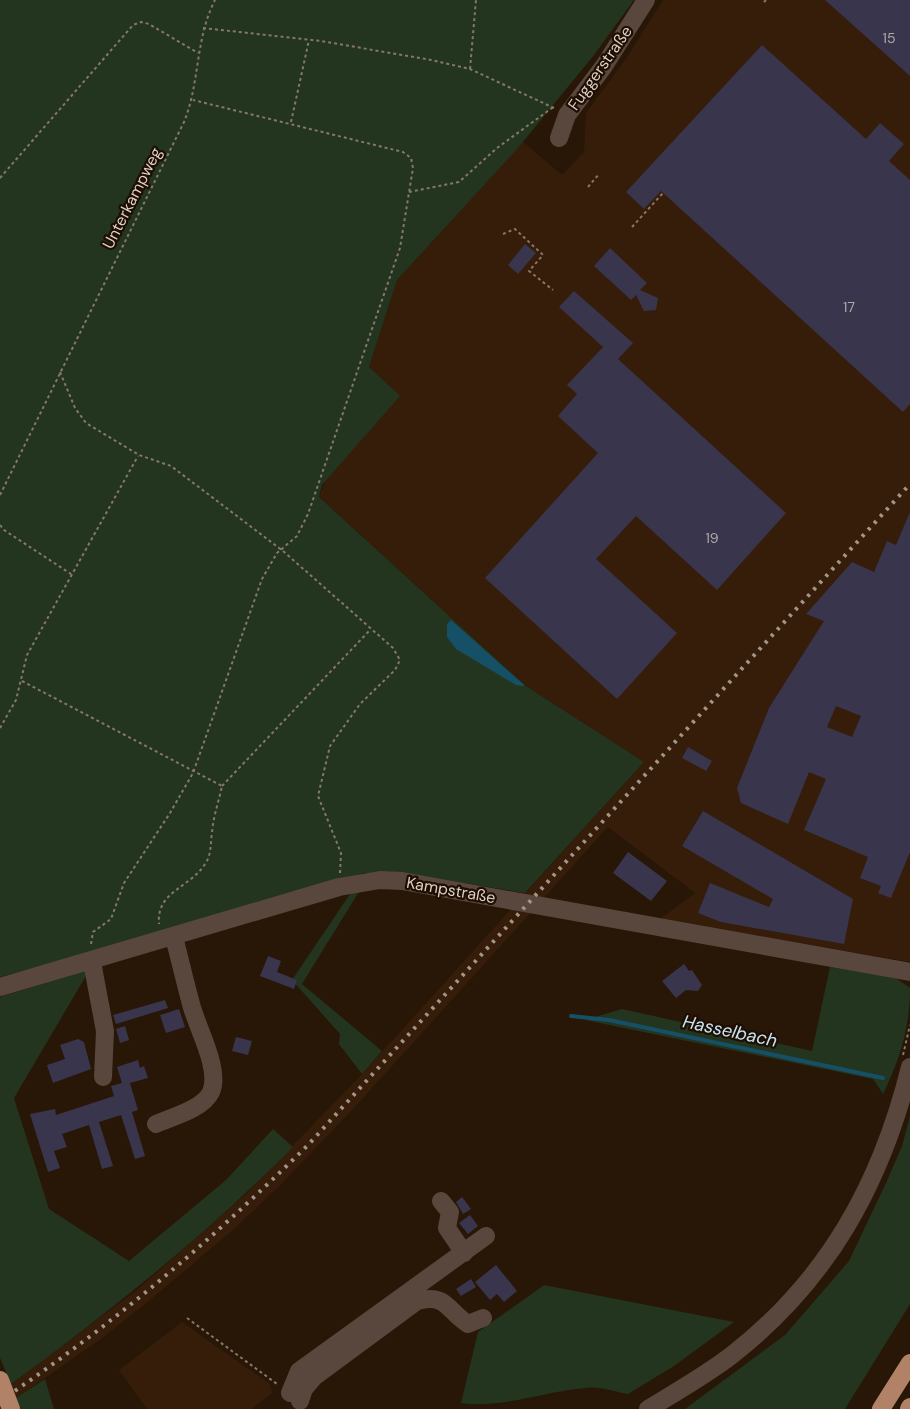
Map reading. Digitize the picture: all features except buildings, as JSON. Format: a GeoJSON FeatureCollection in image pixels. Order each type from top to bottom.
{"type":"FeatureCollection","features":[{"type":"Feature","properties":{"kind":"highway"},"geometry":{"type":"LineString","coordinates":[[881,1409],[910,1363]]}},
{"type":"Feature","properties":{"kind":"highway"},"geometry":{"type":"LineString","coordinates":[[0,1380],[11,1409]]}},
{"type":"Feature","properties":{"kind":"street","name":"Fuggerstraße"},"geometry":{"type":"LineString","coordinates":[[559,138],[567,115],[604,66],[646,0]]}},
{"type":"Feature","properties":{"kind":"street","name":"Kampstraße"},"geometry":{"type":"LineString","coordinates":[[0,987],[92,962],[339,887],[380,880],[402,881],[910,972]]}},
{"type":"Feature","properties":{"kind":"street"},"geometry":{"type":"LineString","coordinates":[[156,1124],[204,1102],[211,1092],[213,1083],[208,1052],[168,939]]}},
{"type":"Feature","properties":{"kind":"street"},"geometry":{"type":"LineString","coordinates":[[92,962],[105,1031],[103,1077]]}},
{"type":"Feature","properties":{"kind":"street"},"geometry":{"type":"LineString","coordinates":[[648,1409],[702,1376],[758,1333],[808,1282],[830,1254],[850,1224],[868,1190],[895,1121],[906,1062]]}},
{"type":"Feature","properties":{"kind":"street"},"geometry":{"type":"LineString","coordinates":[[441,1201],[450,1212],[447,1228],[464,1253]]}},
{"type":"Feature","properties":{"kind":"street"},"geometry":{"type":"LineString","coordinates":[[295,1397],[299,1371],[486,1236]]}},
{"type":"Feature","properties":{"kind":"street"},"geometry":{"type":"LineString","coordinates":[[295,1397],[314,1377],[417,1301],[430,1297],[438,1299],[468,1324],[483,1317]]}},
{"type":"Feature","properties":{"kind":"path","name":"Unterkampweg"},"geometry":{"type":"LineString","coordinates":[[0,495],[193,100],[203,28],[215,0]]}},
{"type":"Feature","properties":{"kind":"path"},"geometry":{"type":"LineString","coordinates":[[470,69],[476,25],[476,0]]}},
{"type":"Feature","properties":{"kind":"path"},"geometry":{"type":"LineString","coordinates":[[0,178],[133,25],[141,21],[149,24],[198,53]]}},
{"type":"Feature","properties":{"kind":"path"},"geometry":{"type":"LineString","coordinates":[[203,28],[309,40],[431,60],[470,69],[553,108],[509,138],[459,182],[409,192]]}},
{"type":"Feature","properties":{"kind":"path"},"geometry":{"type":"LineString","coordinates":[[291,123],[309,40]]}},
{"type":"Feature","properties":{"kind":"path"},"geometry":{"type":"LineString","coordinates":[[92,962],[93,932],[111,919],[124,883],[193,773],[262,579],[271,561],[297,536],[308,514],[400,248],[413,168],[411,158],[403,152],[193,100]]}},
{"type":"Feature","properties":{"kind":"path"},"geometry":{"type":"LineString","coordinates":[[588,187],[599,174]]}},
{"type":"Feature","properties":{"kind":"path"},"geometry":{"type":"LineString","coordinates":[[632,227],[663,193]]}},
{"type":"Feature","properties":{"kind":"path"},"geometry":{"type":"LineString","coordinates":[[503,234],[515,229],[543,255],[529,271],[553,290]]}},
{"type":"Feature","properties":{"kind":"path"},"geometry":{"type":"LineString","coordinates":[[60,372],[75,408],[86,423],[139,455],[171,466],[283,551],[393,648],[400,660],[395,670],[360,704],[330,746],[318,796],[341,854],[339,887]]}},
{"type":"Feature","properties":{"kind":"path"},"geometry":{"type":"LineString","coordinates":[[0,728],[16,700],[27,655],[70,574],[139,455]]}},
{"type":"Feature","properties":{"kind":"path"},"geometry":{"type":"LineString","coordinates":[[0,525],[4,530],[70,574]]}},
{"type":"Feature","properties":{"kind":"path"},"geometry":{"type":"LineString","coordinates":[[168,939],[158,917],[161,903],[165,897],[184,886],[205,865],[212,850],[212,833],[222,786],[370,630]]}},
{"type":"Feature","properties":{"kind":"path"},"geometry":{"type":"LineString","coordinates":[[22,681],[193,773],[222,786]]}},
{"type":"Feature","properties":{"kind":"path"},"geometry":{"type":"LineString","coordinates":[[906,1062],[910,1025]]}},
{"type":"Feature","properties":{"kind":"path"},"geometry":{"type":"LineString","coordinates":[[187,1318],[295,1397]]}},
{"type":"Feature","properties":{"kind":"shaded area"},"geometry":{"type":"Polygon","coordinates":[[[663,0],[910,0],[910,962],[660,919],[695,893],[608,827],[355,1107],[279,1186],[234,1229],[150,1300],[101,1339],[0,1409],[0,1392],[137,1290],[248,1192],[362,1074],[644,762],[526,686],[319,497],[369,367],[397,280],[523,142],[562,175],[584,152],[586,113],[625,60],[663,0]]]}},
{"type":"Feature","properties":{"kind":"shaded area"},"geometry":{"type":"Polygon","coordinates":[[[182,1322],[270,1384],[272,1393],[251,1409],[147,1409],[119,1370],[182,1322]]]}},
{"type":"Feature","properties":{"kind":"green space"},"geometry":{"type":"Polygon","coordinates":[[[0,0],[634,0],[594,55],[518,148],[397,280],[369,367],[400,396],[322,485],[319,497],[526,686],[644,762],[525,893],[402,873],[364,873],[0,977],[0,0]]]}},
{"type":"Feature","properties":{"kind":"green space"},"geometry":{"type":"Polygon","coordinates":[[[360,890],[302,984],[382,1051],[362,1074],[339,1044],[340,1034],[292,980],[352,891],[360,890]]]}},
{"type":"Feature","properties":{"kind":"green space"},"geometry":{"type":"Polygon","coordinates":[[[830,967],[894,977],[910,988],[903,1042],[883,1094],[873,1079],[585,1020],[622,1009],[812,1051],[830,967]]]}},
{"type":"Feature","properties":{"kind":"green space"},"geometry":{"type":"Polygon","coordinates":[[[90,969],[14,1098],[49,1209],[129,1261],[226,1180],[273,1129],[293,1147],[226,1211],[157,1271],[11,1384],[0,1358],[0,997],[90,969]]]}},
{"type":"Feature","properties":{"kind":"green space"},"geometry":{"type":"Polygon","coordinates":[[[910,1116],[910,1304],[845,1409],[685,1409],[785,1335],[849,1261],[902,1146],[910,1116]]]}},
{"type":"Feature","properties":{"kind":"green space"},"geometry":{"type":"Polygon","coordinates":[[[544,1285],[734,1322],[674,1366],[628,1394],[591,1388],[492,1404],[461,1403],[478,1332],[544,1285]]]}},
{"type":"Feature","properties":{"kind":"green space"},"geometry":{"type":"Polygon","coordinates":[[[45,1379],[54,1409],[20,1409],[16,1398],[45,1379]]]}},
{"type":"Feature","properties":{"kind":"water"},"geometry":{"type":"Polygon","coordinates":[[[451,620],[524,686],[516,685],[456,649],[447,637],[447,624],[451,620]]]}},
{"type":"Feature","properties":{"kind":"waterway","name":"Hasselbach"},"geometry":{"type":"LineString","coordinates":[[571,1016],[609,1020],[883,1078]]}},
{"type":"Feature","properties":{"kind":"railway"},"geometry":{"type":"LineString","coordinates":[[0,1401],[83,1342],[161,1280],[236,1214],[309,1144],[910,484]]}}]}
